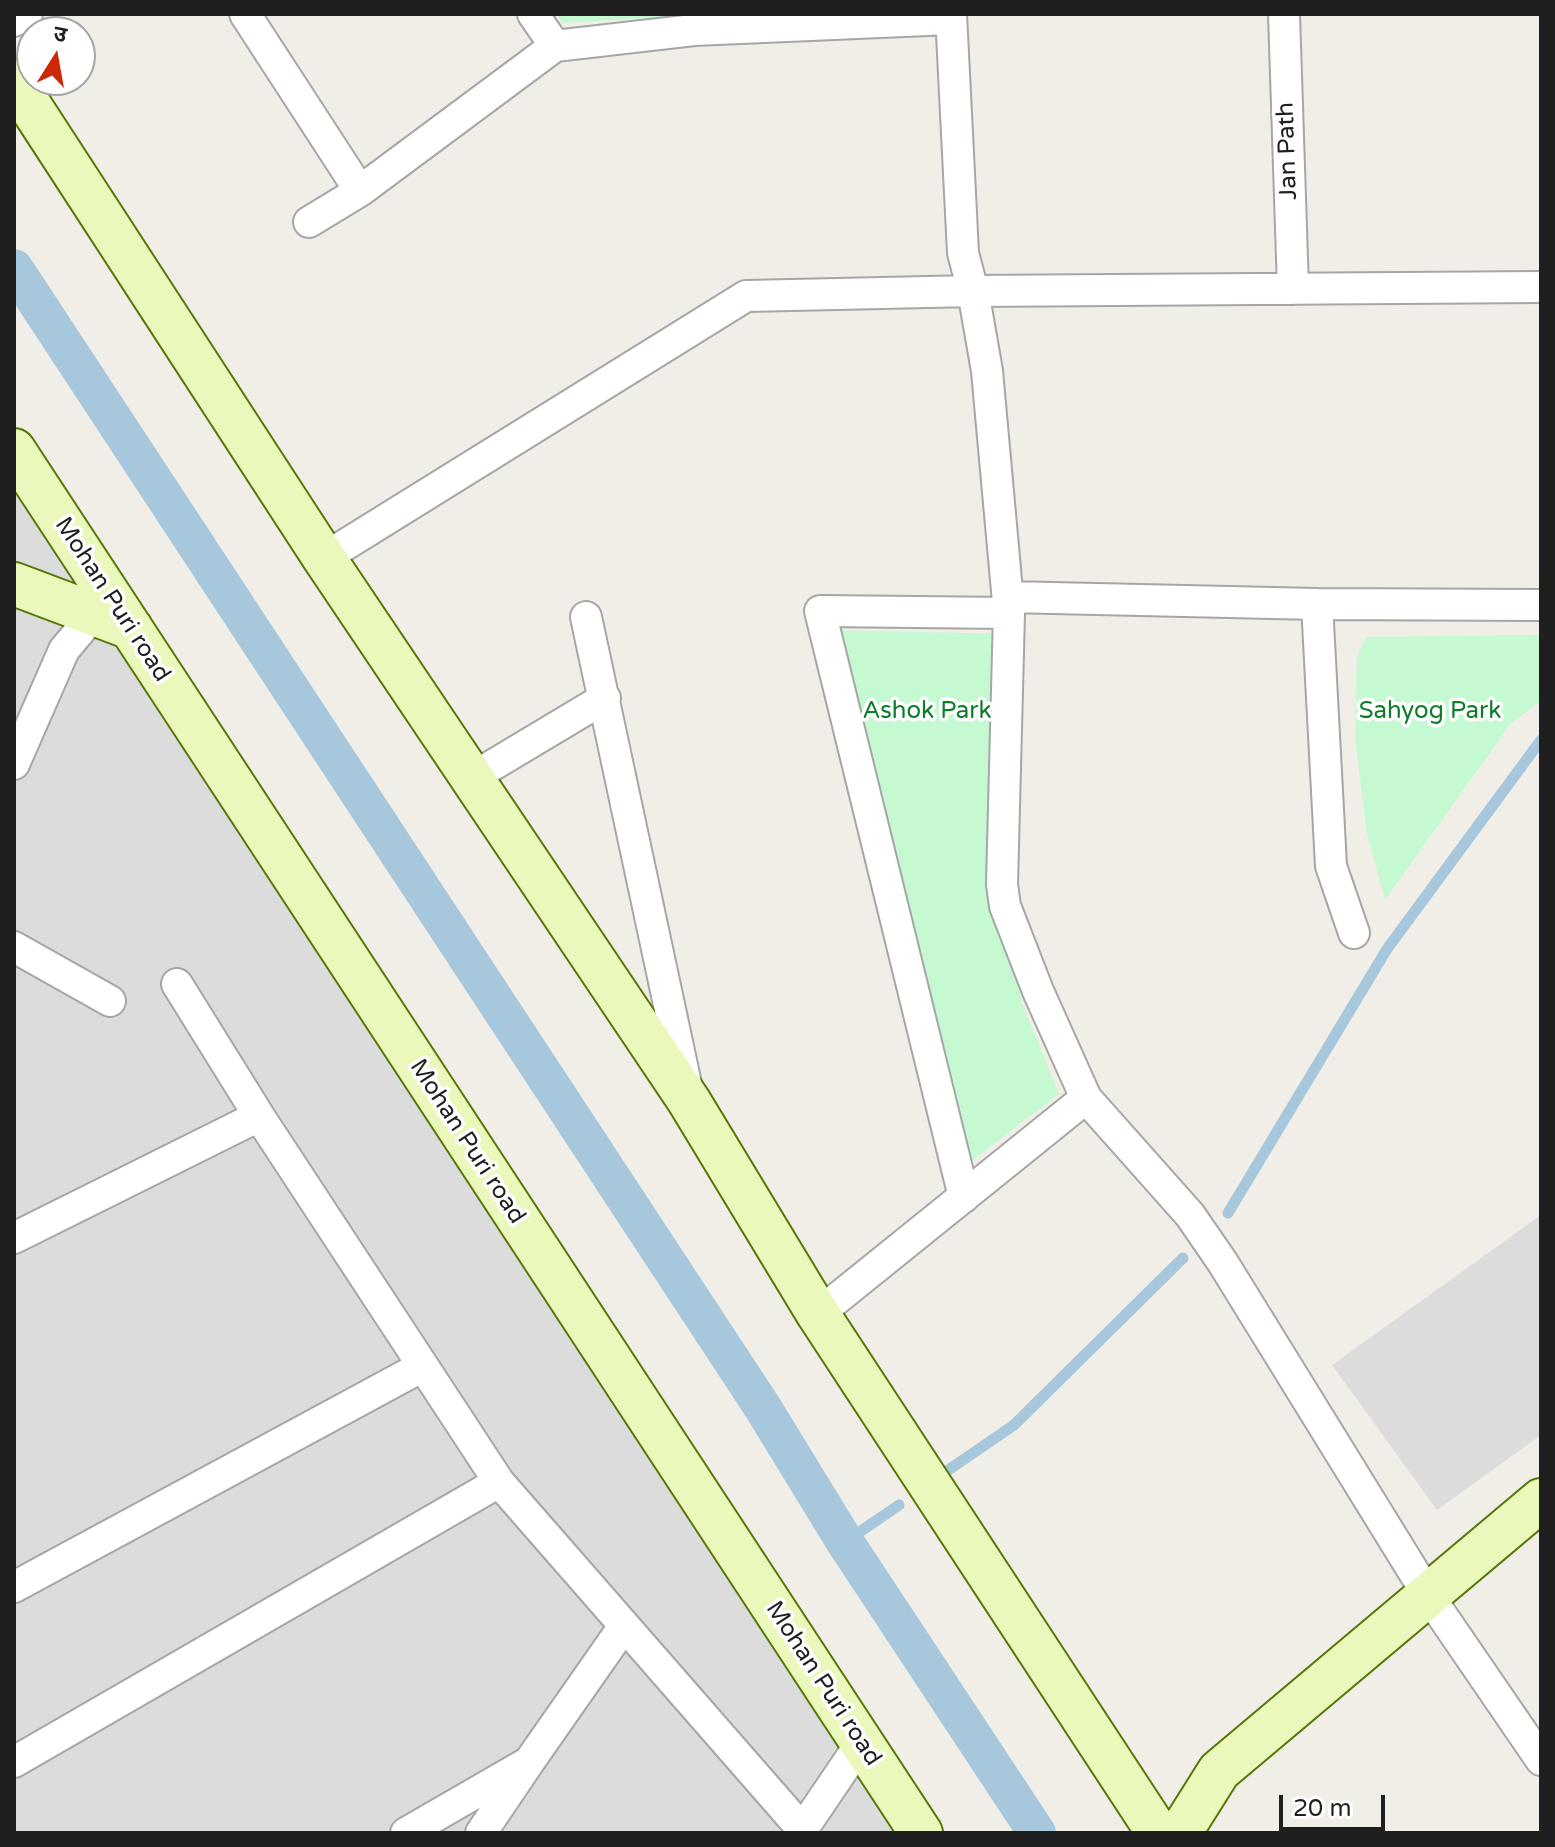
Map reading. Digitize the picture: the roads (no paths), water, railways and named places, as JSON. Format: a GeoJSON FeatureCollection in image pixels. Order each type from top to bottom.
{"type":"FeatureCollection","features":[{"type":"Feature","properties":{"kind":"street"},"geometry":{"type":"LineString","coordinates":[[14,21],[27,14]]}},
{"type":"Feature","properties":{"kind":"street"},"geometry":{"type":"LineString","coordinates":[[245,14],[360,191]]}},
{"type":"Feature","properties":{"kind":"street"},"geometry":{"type":"LineString","coordinates":[[533,14],[555,46]]}},
{"type":"Feature","properties":{"kind":"street","name":"Jan Path"},"geometry":{"type":"LineString","coordinates":[[1284,14],[1293,289]]}},
{"type":"Feature","properties":{"kind":"street"},"geometry":{"type":"LineString","coordinates":[[309,222],[360,191],[555,46],[694,22],[951,17],[963,246],[987,371],[1008,605],[1002,884],[1005,906],[1038,991],[1086,1098],[1190,1215],[1215,1251],[1428,1595],[1541,1760]]}},
{"type":"Feature","properties":{"kind":"street"},"geometry":{"type":"LineString","coordinates":[[14,81],[324,558],[689,1101],[818,1314],[1158,1833]]}},
{"type":"Feature","properties":{"kind":"street"},"geometry":{"type":"LineString","coordinates":[[324,558],[746,296],[973,291],[1541,287]]}},
{"type":"Feature","properties":{"kind":"street","name":"Mohan Puri road"},"geometry":{"type":"LineString","coordinates":[[14,450],[112,621],[921,1833]]}},
{"type":"Feature","properties":{"kind":"street"},"geometry":{"type":"LineString","coordinates":[[14,584],[112,621]]}},
{"type":"Feature","properties":{"kind":"street"},"geometry":{"type":"LineString","coordinates":[[1317,604],[1331,866],[1354,933]]}},
{"type":"Feature","properties":{"kind":"street"},"geometry":{"type":"LineString","coordinates":[[964,1197],[820,611],[1008,605],[1541,605]]}},
{"type":"Feature","properties":{"kind":"street"},"geometry":{"type":"LineString","coordinates":[[586,617],[689,1101]]}},
{"type":"Feature","properties":{"kind":"street"},"geometry":{"type":"LineString","coordinates":[[14,764],[64,650],[112,621]]}},
{"type":"Feature","properties":{"kind":"street"},"geometry":{"type":"LineString","coordinates":[[473,777],[605,698]]}},
{"type":"Feature","properties":{"kind":"street"},"geometry":{"type":"LineString","coordinates":[[14,947],[110,1001]]}},
{"type":"Feature","properties":{"kind":"street"},"geometry":{"type":"LineString","coordinates":[[177,984],[259,1116],[499,1482],[801,1831],[861,1743]]}},
{"type":"Feature","properties":{"kind":"street"},"geometry":{"type":"LineString","coordinates":[[818,1314],[1086,1098]]}},
{"type":"Feature","properties":{"kind":"street"},"geometry":{"type":"LineString","coordinates":[[14,1238],[259,1116]]}},
{"type":"Feature","properties":{"kind":"street"},"geometry":{"type":"LineString","coordinates":[[14,1587],[423,1366]]}},
{"type":"Feature","properties":{"kind":"street"},"geometry":{"type":"LineString","coordinates":[[14,1762],[499,1482]]}},
{"type":"Feature","properties":{"kind":"street"},"geometry":{"type":"LineString","coordinates":[[1180,1833],[1219,1771],[1541,1500]]}},
{"type":"Feature","properties":{"kind":"street"},"geometry":{"type":"LineString","coordinates":[[481,1833],[624,1626]]}},
{"type":"Feature","properties":{"kind":"street"},"geometry":{"type":"LineString","coordinates":[[406,1833],[529,1762]]}},
{"type":"Feature","properties":{"kind":"waterway"},"geometry":{"type":"LineString","coordinates":[[14,268],[763,1408],[845,1542],[1037,1833]]}},
{"type":"Feature","properties":{"kind":"waterway"},"geometry":{"type":"LineString","coordinates":[[1228,1213],[1387,949],[1541,740]]}},
{"type":"Feature","properties":{"kind":"waterway"},"geometry":{"type":"LineString","coordinates":[[941,1475],[1014,1425],[1183,1258]]}},
{"type":"Feature","properties":{"kind":"waterway"},"geometry":{"type":"LineString","coordinates":[[845,1542],[899,1505]]}},
{"type":"Feature","properties":{"kind":"park label","name":"Ashok Park"},"geometry":{"type":"Point","coordinates":[927,712]}},
{"type":"Feature","properties":{"kind":"park label","name":"Sahyog Park"},"geometry":{"type":"Point","coordinates":[1430,712]}}]}
